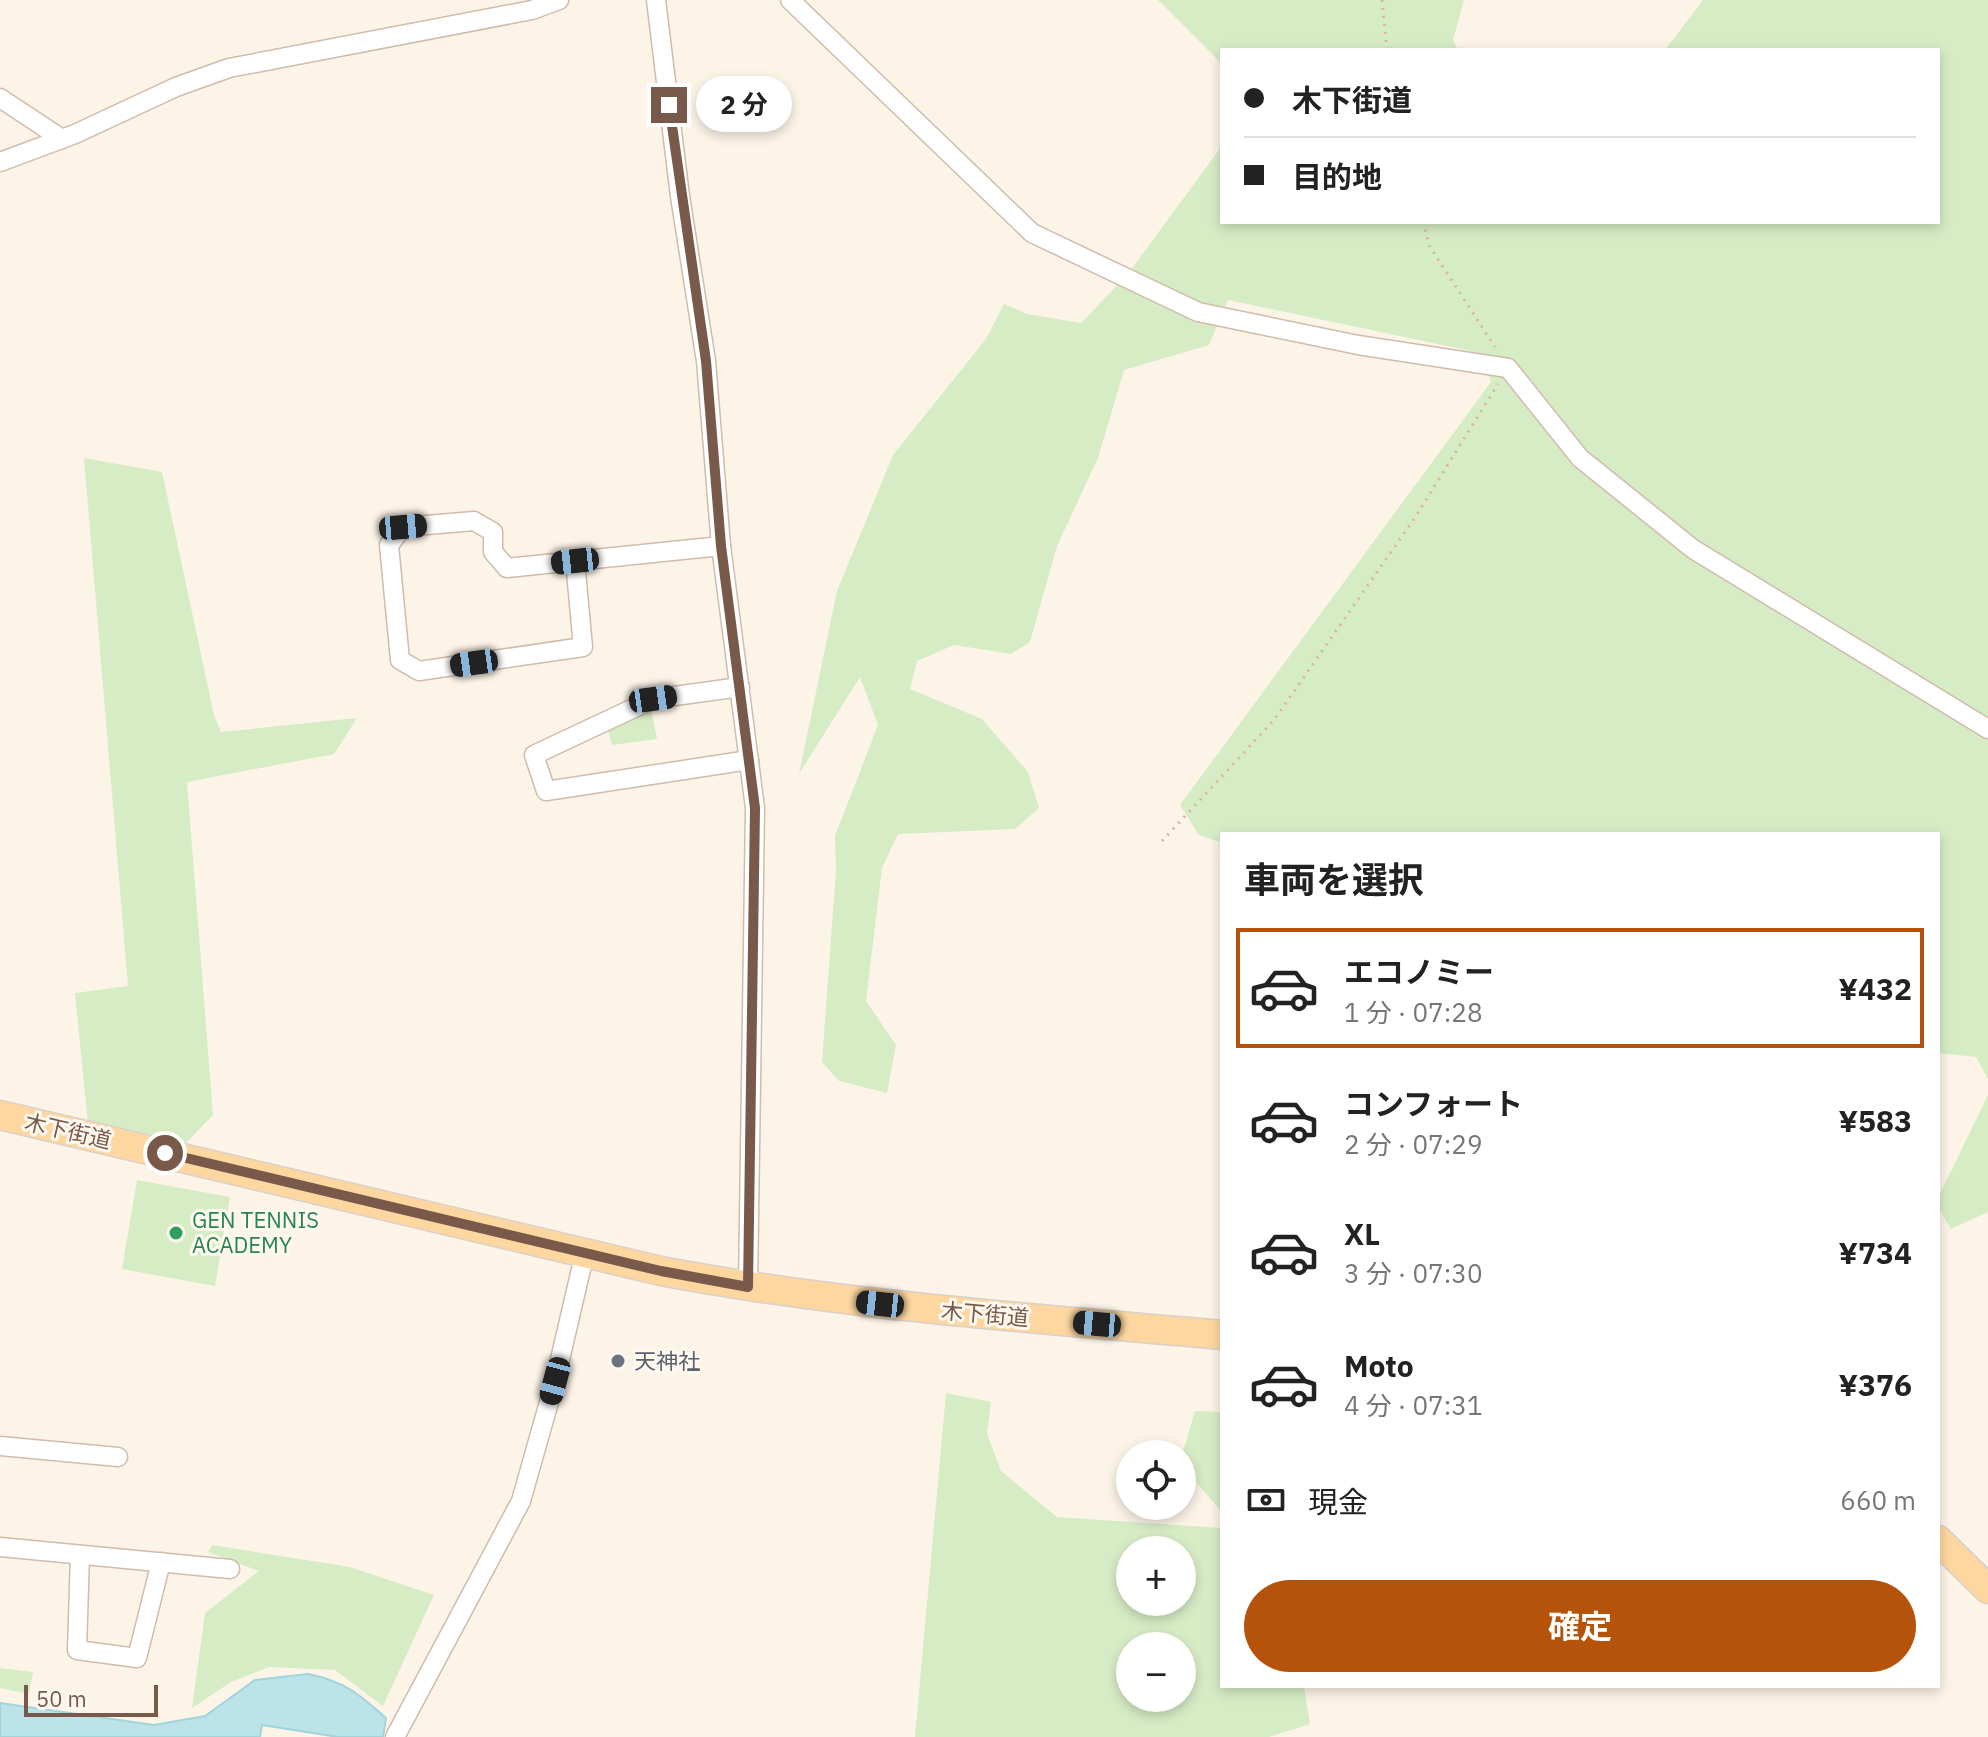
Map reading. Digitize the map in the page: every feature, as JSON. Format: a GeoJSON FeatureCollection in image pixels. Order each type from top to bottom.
{"type":"FeatureCollection","features":[{"type":"Feature","properties":{"kind":"main road","name":"木下街道"},"geometry":{"type":"LineString","coordinates":[[0,1115],[585,1252],[748,1287],[941,1310],[1220,1335]]}},
{"type":"Feature","properties":{"kind":"main road"},"geometry":{"type":"LineString","coordinates":[[1940,1542],[1988,1589]]}},
{"type":"Feature","properties":{"kind":"street"},"geometry":{"type":"LineString","coordinates":[[0,162],[62,139],[176,87],[229,68],[532,10],[559,0]]}},
{"type":"Feature","properties":{"kind":"street"},"geometry":{"type":"LineString","coordinates":[[656,0],[680,196],[706,361],[721,546],[755,823],[748,1287]]}},
{"type":"Feature","properties":{"kind":"street"},"geometry":{"type":"LineString","coordinates":[[790,0],[1032,233],[1198,312],[1358,345],[1508,368],[1580,458],[1693,549],[1988,729]]}},
{"type":"Feature","properties":{"kind":"street"},"geometry":{"type":"LineString","coordinates":[[0,98],[62,139]]}},
{"type":"Feature","properties":{"kind":"street"},"geometry":{"type":"LineString","coordinates":[[575,561],[583,647],[419,671],[400,660],[389,545],[403,527],[474,521],[493,532],[493,552],[507,568],[575,561],[721,546]]}},
{"type":"Feature","properties":{"kind":"street"},"geometry":{"type":"LineString","coordinates":[[740,687],[653,699],[534,755],[546,791],[749,760]]}},
{"type":"Feature","properties":{"kind":"street"},"geometry":{"type":"LineString","coordinates":[[395,1737],[521,1501],[555,1381],[585,1252]]}},
{"type":"Feature","properties":{"kind":"street"},"geometry":{"type":"LineString","coordinates":[[0,1446],[118,1457]]}},
{"type":"Feature","properties":{"kind":"street"},"geometry":{"type":"LineString","coordinates":[[0,1547],[230,1569]]}},
{"type":"Feature","properties":{"kind":"street"},"geometry":{"type":"LineString","coordinates":[[80,1555],[77,1650],[137,1658],[161,1562]]}},
{"type":"Feature","properties":{"kind":"path"},"geometry":{"type":"LineString","coordinates":[[1382,0],[1387,48]]}},
{"type":"Feature","properties":{"kind":"path"},"geometry":{"type":"LineString","coordinates":[[1162,841],[1274,720],[1414,519],[1508,368],[1430,247],[1424,224]]}},
{"type":"Feature","properties":{"kind":"green space"},"geometry":{"type":"Polygon","coordinates":[[[1158,0],[1464,0],[1453,40],[1457,48],[1220,48],[1220,62],[1158,0]]]}},
{"type":"Feature","properties":{"kind":"green space"},"geometry":{"type":"Polygon","coordinates":[[[1703,0],[1988,0],[1988,1079],[1976,1057],[1940,1053],[1940,832],[1220,832],[1220,842],[1199,835],[1180,805],[1491,382],[1480,353],[1228,300],[1209,345],[1124,370],[1098,458],[1057,546],[1030,642],[1011,654],[954,645],[917,661],[910,689],[982,719],[1028,772],[1039,808],[1015,829],[898,834],[882,868],[866,1001],[896,1045],[887,1093],[839,1081],[822,1062],[836,870],[835,836],[878,725],[860,677],[799,774],[837,591],[893,455],[986,339],[1004,304],[1027,314],[1081,323],[1127,275],[1220,149],[1220,224],[1940,224],[1940,48],[1667,48],[1703,0]]]}},
{"type":"Feature","properties":{"kind":"green space"},"geometry":{"type":"Polygon","coordinates":[[[84,458],[162,472],[214,715],[221,732],[357,718],[334,754],[187,782],[213,1115],[183,1146],[88,1124],[75,993],[128,986],[84,458]]]}},
{"type":"Feature","properties":{"kind":"green space"},"geometry":{"type":"Polygon","coordinates":[[[651,709],[657,739],[612,745],[607,726],[651,709]]]}},
{"type":"Feature","properties":{"kind":"green space"},"geometry":{"type":"Polygon","coordinates":[[[1988,1095],[1988,1212],[1951,1229],[1940,1210],[1940,1194],[1988,1095]]]}},
{"type":"Feature","properties":{"kind":"green space","name":"GEN TENNIS ACADEMY"},"geometry":{"type":"Polygon","coordinates":[[[137,1180],[230,1197],[215,1286],[122,1269],[137,1180]]]}},
{"type":"Feature","properties":{"kind":"green space"},"geometry":{"type":"Polygon","coordinates":[[[946,1393],[991,1402],[987,1434],[1001,1471],[1057,1517],[1220,1528],[1220,1688],[1304,1688],[1310,1724],[1269,1737],[915,1737],[946,1393]]]}},
{"type":"Feature","properties":{"kind":"green space"},"geometry":{"type":"Polygon","coordinates":[[[1195,1411],[1220,1412],[1220,1510],[1196,1482],[1196,1440],[1186,1440],[1195,1411]]]}},
{"type":"Feature","properties":{"kind":"green space"},"geometry":{"type":"Polygon","coordinates":[[[212,1545],[350,1567],[434,1595],[383,1706],[335,1670],[269,1667],[231,1682],[192,1708],[205,1613],[259,1571],[208,1552],[212,1545]]]}},
{"type":"Feature","properties":{"kind":"green space"},"geometry":{"type":"Polygon","coordinates":[[[0,1668],[33,1672],[29,1694],[0,1688],[0,1668]]]}},
{"type":"Feature","properties":{"kind":"water"},"geometry":{"type":"Polygon","coordinates":[[[308,1674],[341,1685],[367,1702],[386,1718],[383,1737],[338,1737],[262,1725],[260,1737],[0,1737],[0,1703],[154,1725],[205,1716],[255,1680],[308,1674]]]}},
{"type":"Feature","properties":{"kind":"place","name":"GEN TENNIS ACADEMY"},"geometry":{"type":"Point","coordinates":[176,1233]}},
{"type":"Feature","properties":{"kind":"place","name":"天神社"},"geometry":{"type":"Point","coordinates":[618,1361]}},
{"type":"Feature","properties":{"kind":"route"},"geometry":{"type":"LineString","coordinates":[[165,1153],[661,1271],[748,1287],[755,808],[721,546],[706,361],[669,105]]}}]}
